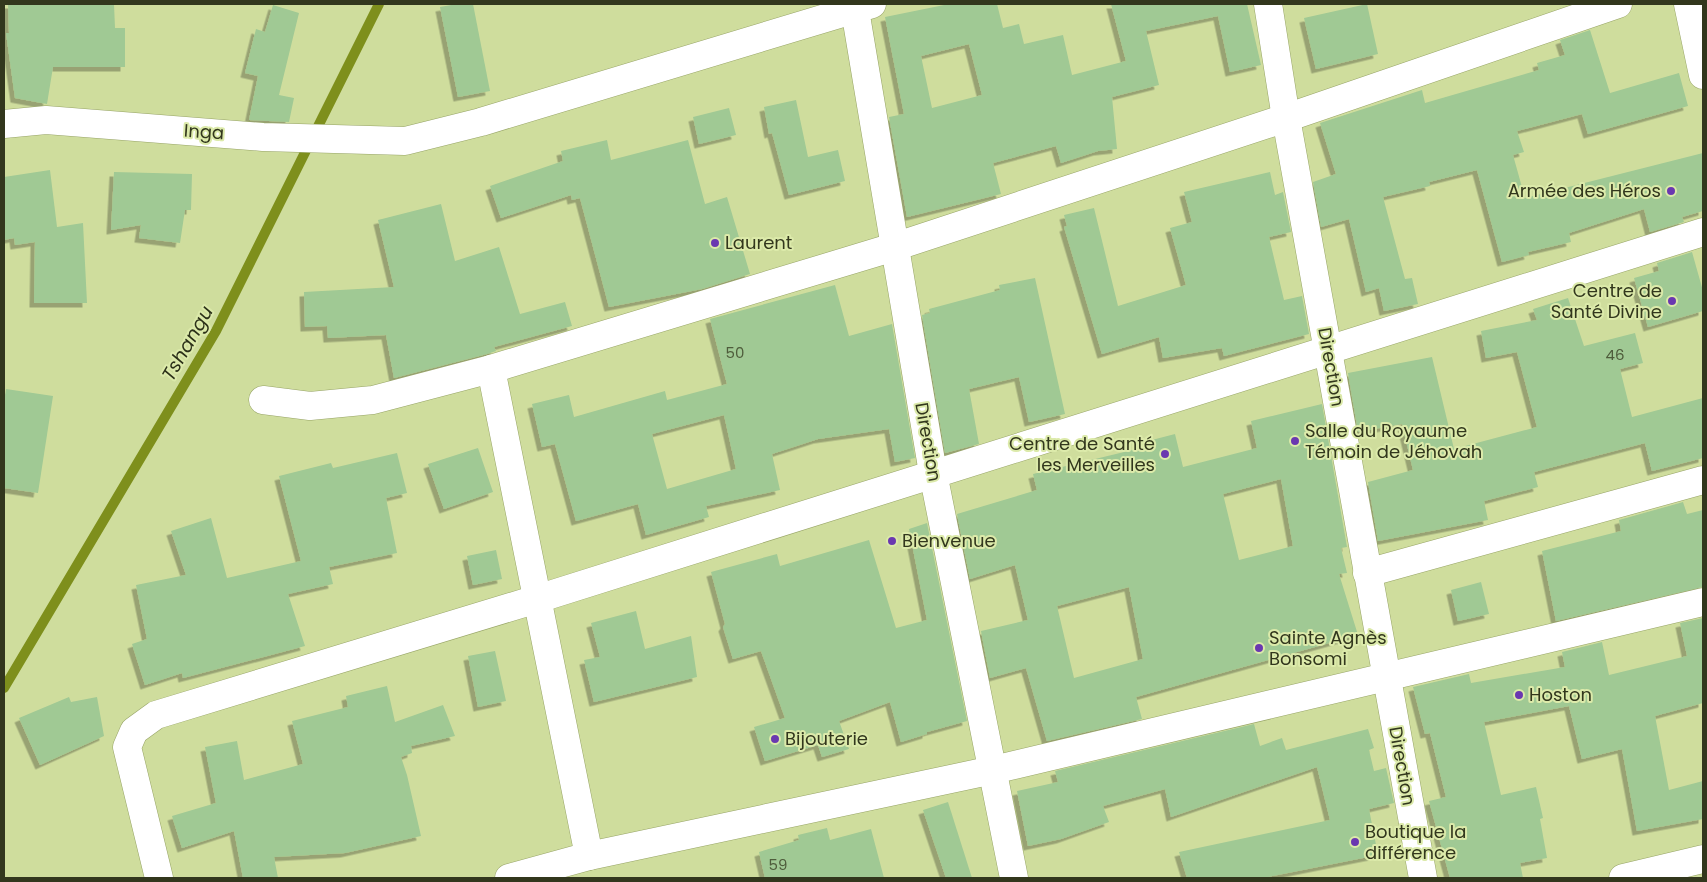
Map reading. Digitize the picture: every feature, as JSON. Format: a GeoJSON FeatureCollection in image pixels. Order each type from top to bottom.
{"type":"FeatureCollection","features":[{"type":"Feature","properties":{"kind":"street","name":"Direction"},"geometry":{"type":"LineString","coordinates":[[1268,4],[1286,118],[1422,878]]}},
{"type":"Feature","properties":{"kind":"street"},"geometry":{"type":"LineString","coordinates":[[263,400],[310,406],[373,400],[491,369],[894,247],[1286,118],[1618,4]]}},
{"type":"Feature","properties":{"kind":"street"},"geometry":{"type":"LineString","coordinates":[[1688,4],[1703,75]]}},
{"type":"Feature","properties":{"kind":"street","name":"Direction"},"geometry":{"type":"LineString","coordinates":[[860,6],[894,247],[933,473],[1014,878]]}},
{"type":"Feature","properties":{"kind":"street","name":"Inga"},"geometry":{"type":"LineString","coordinates":[[4,124],[46,120],[263,137],[405,141],[481,122],[860,6]]}},
{"type":"Feature","properties":{"kind":"street"},"geometry":{"type":"LineString","coordinates":[[159,878],[127,747],[134,730],[156,715],[537,599],[1703,232]]}},
{"type":"Feature","properties":{"kind":"street"},"geometry":{"type":"LineString","coordinates":[[491,369],[590,856]]}},
{"type":"Feature","properties":{"kind":"street"},"geometry":{"type":"LineString","coordinates":[[1367,573],[1703,480]]}},
{"type":"Feature","properties":{"kind":"street"},"geometry":{"type":"LineString","coordinates":[[508,878],[590,856],[992,770],[1703,602]]}},
{"type":"Feature","properties":{"kind":"street"},"geometry":{"type":"LineString","coordinates":[[1623,878],[1703,858]]}},
{"type":"Feature","properties":{"kind":"building"},"geometry":{"type":"Polygon","coordinates":[[[8,4],[114,4],[115,28],[125,28],[125,67],[53,67],[47,104],[15,98],[6,33],[9,33],[8,4]]]}},
{"type":"Feature","properties":{"kind":"building"},"geometry":{"type":"Polygon","coordinates":[[[473,4],[490,91],[458,97],[440,7],[473,4]]]}},
{"type":"Feature","properties":{"kind":"building"},"geometry":{"type":"Polygon","coordinates":[[[949,4],[997,4],[1003,28],[1019,24],[1024,44],[1063,35],[1072,75],[1126,61],[1111,4],[1247,4],[1261,65],[1230,72],[1218,16],[1146,31],[1159,85],[1112,97],[1117,149],[1098,151],[1061,163],[1056,146],[993,163],[1001,194],[907,217],[889,117],[904,114],[885,17],[949,4]],[[969,44],[921,56],[932,108],[982,95],[969,44]]]}},
{"type":"Feature","properties":{"kind":"building"},"geometry":{"type":"Polygon","coordinates":[[[1367,4],[1378,54],[1316,69],[1304,18],[1367,4]]]}},
{"type":"Feature","properties":{"kind":"building"},"geometry":{"type":"Polygon","coordinates":[[[273,5],[299,13],[279,95],[294,98],[289,122],[249,120],[258,76],[245,73],[256,29],[265,32],[273,5]]]}},
{"type":"Feature","properties":{"kind":"building"},"geometry":{"type":"Polygon","coordinates":[[[1590,30],[1610,93],[1679,73],[1688,106],[1588,134],[1582,114],[1517,131],[1524,152],[1513,155],[1525,198],[1703,153],[1703,211],[1682,217],[1684,222],[1650,232],[1644,209],[1569,233],[1571,242],[1528,252],[1529,255],[1502,262],[1477,170],[1429,182],[1430,186],[1383,197],[1405,279],[1412,278],[1418,304],[1384,311],[1379,288],[1366,292],[1349,219],[1321,227],[1313,182],[1336,174],[1320,123],[1422,90],[1425,103],[1539,70],[1537,63],[1565,55],[1560,40],[1590,30]]]}},
{"type":"Feature","properties":{"kind":"building"},"geometry":{"type":"Polygon","coordinates":[[[796,100],[808,157],[838,150],[845,181],[789,195],[772,133],[769,134],[764,107],[796,100]]]}},
{"type":"Feature","properties":{"kind":"building"},"geometry":{"type":"Polygon","coordinates":[[[729,108],[736,135],[699,144],[693,117],[729,108]]]}},
{"type":"Feature","properties":{"kind":"building"},"geometry":{"type":"Polygon","coordinates":[[[607,140],[611,160],[688,140],[705,204],[727,197],[750,274],[702,289],[609,307],[580,198],[572,200],[571,195],[501,218],[490,186],[563,161],[561,151],[607,140]]]}},
{"type":"Feature","properties":{"kind":"building"},"geometry":{"type":"Polygon","coordinates":[[[50,170],[57,227],[83,223],[87,303],[34,303],[35,242],[15,245],[14,238],[4,240],[4,177],[50,170]]]}},
{"type":"Feature","properties":{"kind":"building"},"geometry":{"type":"Polygon","coordinates":[[[114,172],[192,174],[191,210],[185,210],[180,243],[139,238],[141,225],[111,230],[114,172]]]}},
{"type":"Feature","properties":{"kind":"building"},"geometry":{"type":"Polygon","coordinates":[[[1270,172],[1275,195],[1283,192],[1291,232],[1269,237],[1284,300],[1302,296],[1309,334],[1224,356],[1222,348],[1163,358],[1159,337],[1102,354],[1064,227],[1067,226],[1064,215],[1094,208],[1118,306],[1186,285],[1170,228],[1192,222],[1184,192],[1270,172]]]}},
{"type":"Feature","properties":{"kind":"building"},"geometry":{"type":"Polygon","coordinates":[[[441,204],[455,261],[499,247],[520,314],[565,302],[572,326],[494,347],[496,351],[487,354],[394,378],[386,335],[328,338],[327,326],[305,327],[304,292],[394,287],[378,220],[441,204]]]}},
{"type":"Feature","properties":{"kind":"building","name":"Centre de Santé Divine"},"geometry":{"type":"Polygon","coordinates":[[[1692,252],[1703,291],[1703,311],[1648,327],[1634,278],[1659,271],[1657,263],[1692,252]]]}},
{"type":"Feature","properties":{"kind":"building"},"geometry":{"type":"Polygon","coordinates":[[[1035,278],[1065,414],[1029,422],[1019,377],[969,389],[979,444],[945,453],[922,315],[930,313],[929,309],[1000,290],[999,285],[1035,278]]]}},
{"type":"Feature","properties":{"kind":"building"},"geometry":{"type":"Polygon","coordinates":[[[835,285],[849,336],[892,324],[915,458],[895,462],[889,429],[818,439],[772,454],[780,490],[706,506],[709,517],[646,535],[638,504],[576,521],[555,444],[542,447],[532,404],[569,395],[574,417],[665,391],[667,400],[727,384],[710,319],[835,285]],[[724,415],[652,434],[667,489],[736,469],[724,415]]]}},
{"type":"Feature","properties":{"kind":"building"},"geometry":{"type":"Polygon","coordinates":[[[1568,298],[1584,346],[1635,333],[1643,363],[1620,369],[1632,417],[1703,398],[1703,458],[1652,471],[1645,443],[1534,472],[1538,487],[1484,501],[1488,520],[1378,541],[1368,482],[1413,470],[1402,424],[1358,432],[1348,373],[1432,357],[1454,449],[1537,427],[1517,352],[1486,358],[1481,331],[1537,320],[1533,309],[1568,298]]]}},
{"type":"Feature","properties":{"kind":"building"},"geometry":{"type":"Polygon","coordinates":[[[6,389],[53,396],[38,493],[4,488],[4,403],[6,389]]]}},
{"type":"Feature","properties":{"kind":"building"},"geometry":{"type":"Polygon","coordinates":[[[1322,404],[1347,547],[1341,548],[1347,573],[1339,574],[1358,635],[1136,697],[1142,719],[1047,741],[1026,668],[990,678],[981,631],[1028,620],[1015,565],[970,579],[957,514],[1037,490],[1033,474],[1149,446],[1148,441],[1175,434],[1183,467],[1257,448],[1251,421],[1322,404]],[[1281,479],[1223,494],[1239,560],[1293,546],[1281,479]],[[1129,587],[1057,606],[1074,678],[1143,659],[1129,587]]]}},
{"type":"Feature","properties":{"kind":"building"},"geometry":{"type":"Polygon","coordinates":[[[478,448],[493,492],[444,509],[428,464],[478,448]]]}},
{"type":"Feature","properties":{"kind":"building"},"geometry":{"type":"Polygon","coordinates":[[[397,453],[407,493],[386,498],[397,553],[329,567],[333,584],[288,594],[305,646],[183,678],[182,673],[145,685],[132,644],[147,639],[136,585],[186,575],[171,531],[211,518],[227,578],[301,561],[279,476],[331,463],[333,468],[397,453]]]}},
{"type":"Feature","properties":{"kind":"building"},"geometry":{"type":"Polygon","coordinates":[[[1683,502],[1687,514],[1703,510],[1703,587],[1556,621],[1542,551],[1621,531],[1619,520],[1683,502]]]}},
{"type":"Feature","properties":{"kind":"building"},"geometry":{"type":"Polygon","coordinates":[[[927,523],[967,721],[927,732],[927,734],[901,742],[890,702],[839,721],[849,749],[822,757],[818,745],[765,761],[754,727],[785,718],[761,651],[733,659],[723,627],[725,624],[711,572],[777,554],[780,566],[869,540],[896,628],[927,620],[909,529],[927,523]]]}},
{"type":"Feature","properties":{"kind":"building"},"geometry":{"type":"Polygon","coordinates":[[[496,550],[502,579],[473,585],[467,556],[496,550]]]}},
{"type":"Feature","properties":{"kind":"building"},"geometry":{"type":"Polygon","coordinates":[[[1481,582],[1489,614],[1458,621],[1451,590],[1481,582]]]}},
{"type":"Feature","properties":{"kind":"building"},"geometry":{"type":"Polygon","coordinates":[[[636,611],[645,649],[691,636],[697,677],[594,702],[584,660],[600,657],[591,623],[636,611]]]}},
{"type":"Feature","properties":{"kind":"building"},"geometry":{"type":"Polygon","coordinates":[[[1703,618],[1703,703],[1655,716],[1669,790],[1703,781],[1703,819],[1637,831],[1622,749],[1582,759],[1569,706],[1484,722],[1501,795],[1536,787],[1543,818],[1540,819],[1547,858],[1520,863],[1523,878],[1450,878],[1429,801],[1446,797],[1430,733],[1425,734],[1413,687],[1469,674],[1471,683],[1565,667],[1562,652],[1602,642],[1609,675],[1687,656],[1680,623],[1703,618]]]}},
{"type":"Feature","properties":{"kind":"building"},"geometry":{"type":"Polygon","coordinates":[[[495,651],[506,701],[478,707],[468,656],[495,651]]]}},
{"type":"Feature","properties":{"kind":"building"},"geometry":{"type":"Polygon","coordinates":[[[387,686],[395,722],[443,705],[455,736],[411,746],[412,753],[401,757],[421,836],[345,853],[274,857],[278,878],[243,878],[234,831],[182,848],[172,816],[216,803],[205,747],[237,741],[244,780],[303,764],[292,721],[348,707],[346,696],[387,686]]]}},
{"type":"Feature","properties":{"kind":"building"},"geometry":{"type":"Polygon","coordinates":[[[69,697],[71,702],[97,697],[104,736],[40,765],[19,718],[69,697]]]}},
{"type":"Feature","properties":{"kind":"building"},"geometry":{"type":"Polygon","coordinates":[[[1254,724],[1260,746],[1282,738],[1286,750],[1368,729],[1374,748],[1369,750],[1374,771],[1386,768],[1394,803],[1369,809],[1378,855],[1263,878],[1187,878],[1179,852],[1330,820],[1317,767],[1171,817],[1165,789],[1103,806],[1109,822],[1061,839],[1028,846],[1017,791],[1058,782],[1055,771],[1254,724]]]}},
{"type":"Feature","properties":{"kind":"building"},"geometry":{"type":"Polygon","coordinates":[[[948,802],[972,878],[946,878],[923,810],[948,802]]]}},
{"type":"Feature","properties":{"kind":"building"},"geometry":{"type":"Polygon","coordinates":[[[827,828],[830,840],[871,829],[884,878],[765,878],[759,852],[799,840],[798,835],[827,828]]]}},
{"type":"Feature","properties":{"kind":"waterway","name":"Tshangu"},"geometry":{"type":"LineString","coordinates":[[4,688],[216,331],[379,4]]}},
{"type":"Feature","properties":{"kind":"place","name":"Armée des Héros"},"geometry":{"type":"Point","coordinates":[1671,191]}},
{"type":"Feature","properties":{"kind":"place","name":"Laurent"},"geometry":{"type":"Point","coordinates":[715,243]}},
{"type":"Feature","properties":{"kind":"place","name":"Centre de Santé Divine"},"geometry":{"type":"Point","coordinates":[1672,301]}},
{"type":"Feature","properties":{"kind":"place","name":"Salle du Royaume Témoin de Jéhovah"},"geometry":{"type":"Point","coordinates":[1295,441]}},
{"type":"Feature","properties":{"kind":"place","name":"Centre de Santé les Merveilles"},"geometry":{"type":"Point","coordinates":[1165,454]}},
{"type":"Feature","properties":{"kind":"place","name":"Bienvenue"},"geometry":{"type":"Point","coordinates":[892,541]}},
{"type":"Feature","properties":{"kind":"place","name":"Sainte Agnès Bonsomi"},"geometry":{"type":"Point","coordinates":[1259,648]}},
{"type":"Feature","properties":{"kind":"place","name":"Hoston"},"geometry":{"type":"Point","coordinates":[1519,695]}},
{"type":"Feature","properties":{"kind":"place","name":"Bijouterie"},"geometry":{"type":"Point","coordinates":[775,739]}},
{"type":"Feature","properties":{"kind":"place","name":"Boutique la différence"},"geometry":{"type":"Point","coordinates":[1355,842]}}]}
